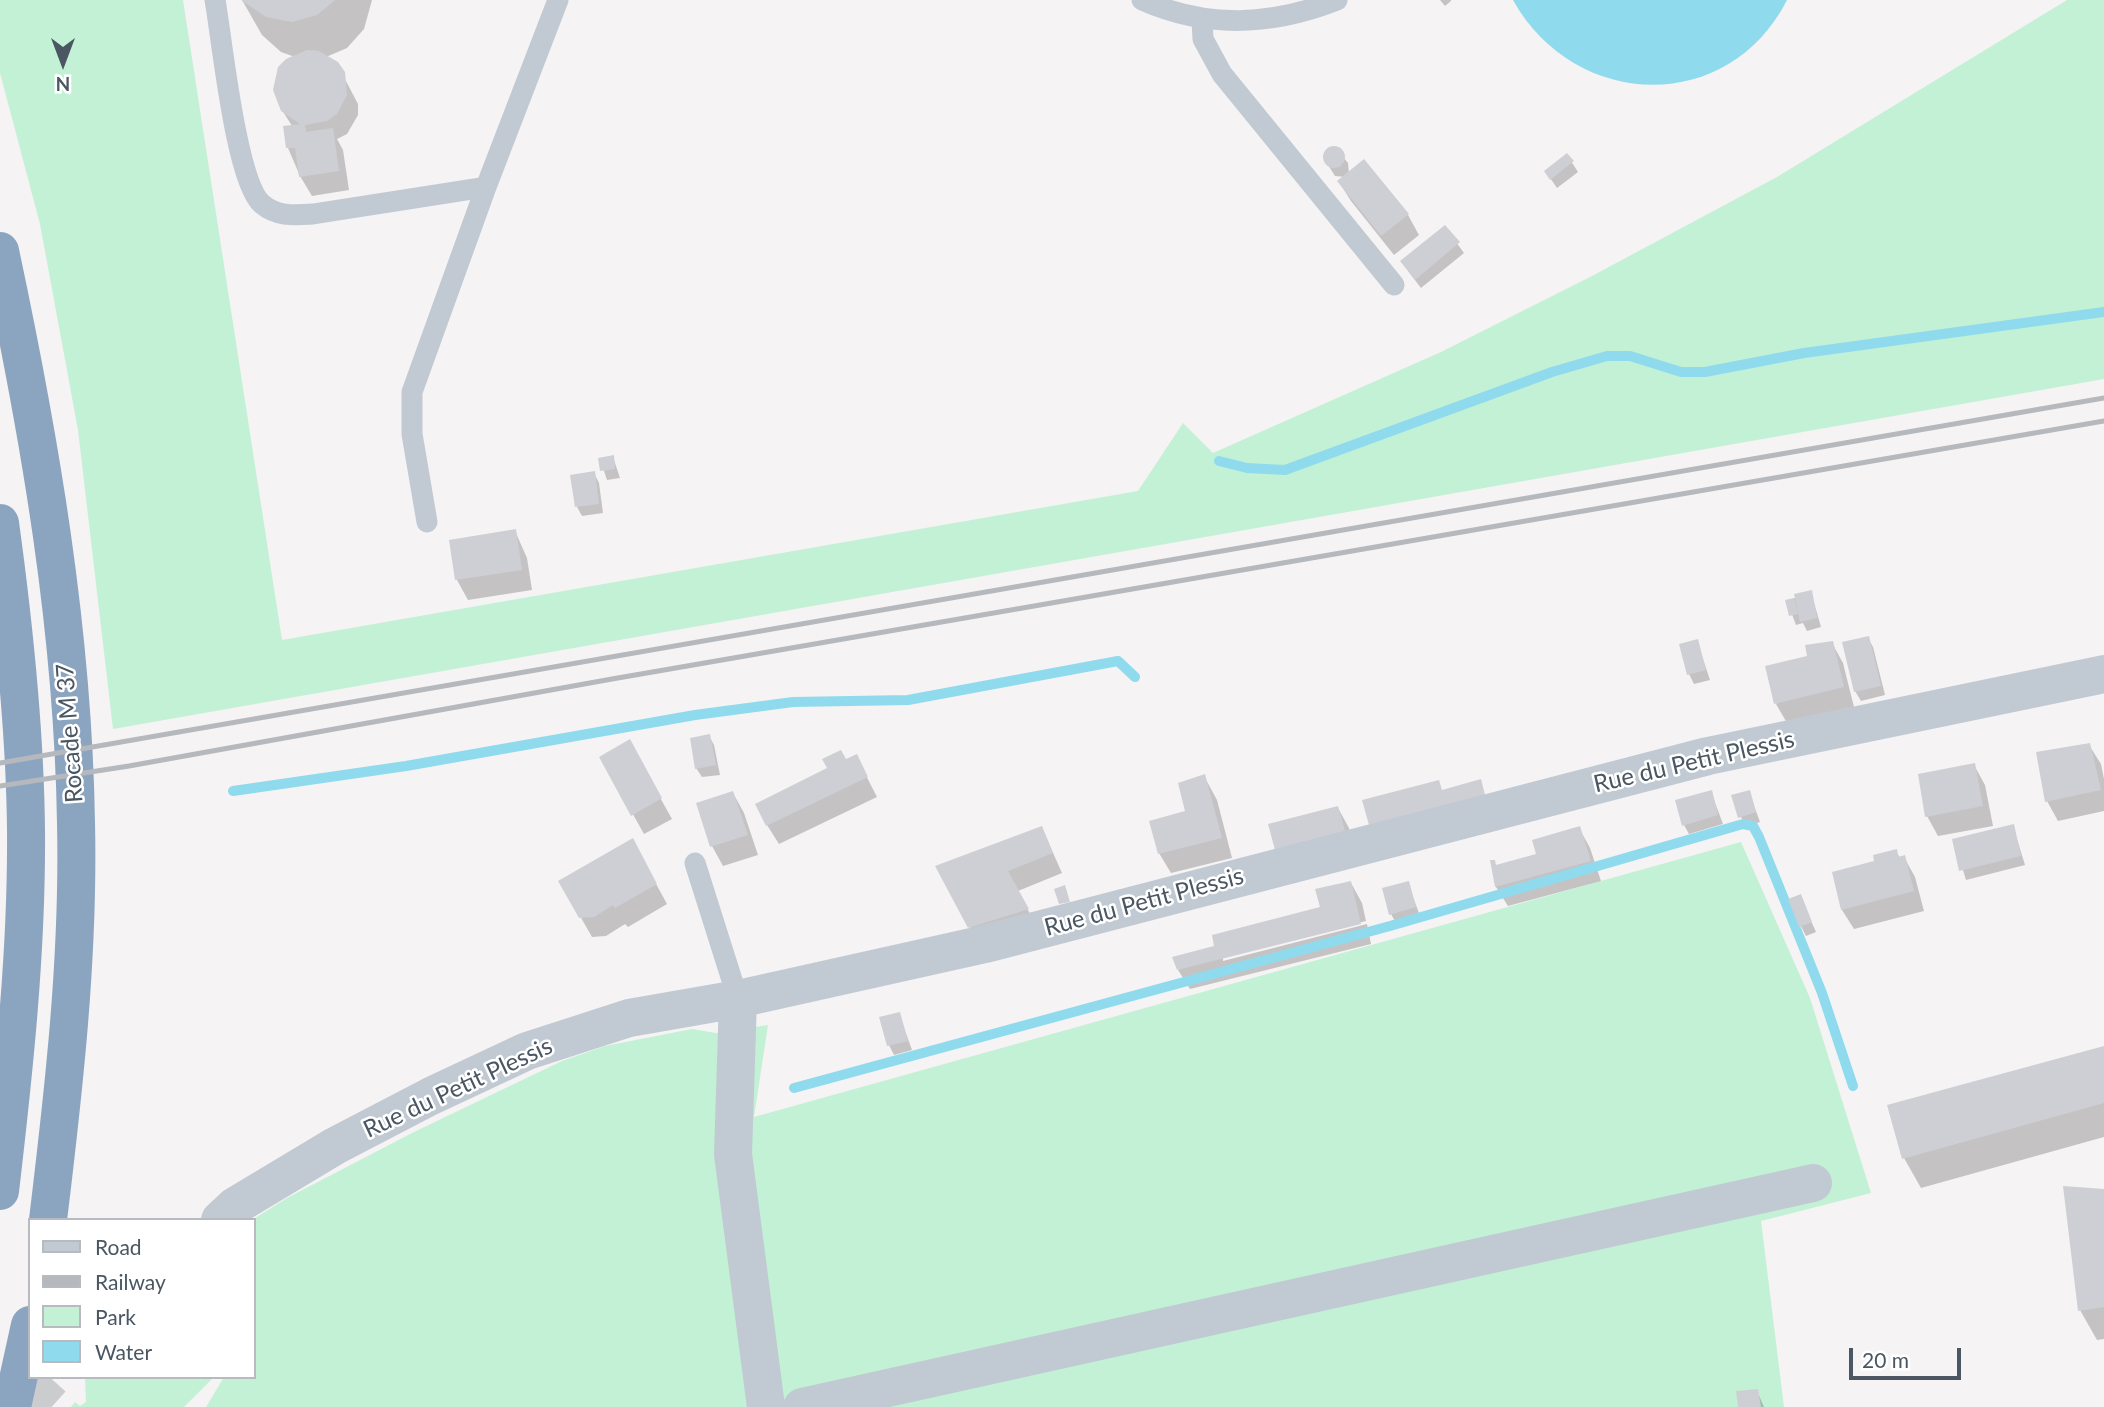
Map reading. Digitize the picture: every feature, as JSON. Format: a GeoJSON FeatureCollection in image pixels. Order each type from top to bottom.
{"type":"FeatureCollection","features":[{"type":"Feature","properties":{"kind":"highway","name":"Rocade M 37"},"geometry":{"type":"LineString","coordinates":[[0,250],[24,366],[47,502],[69,698],[76,824],[69,1026],[48,1218]]}},
{"type":"Feature","properties":{"kind":"highway","name":"Rocade M 37"},"geometry":{"type":"LineString","coordinates":[[0,523],[20,705],[26,831],[18,1028],[0,1191]]}},
{"type":"Feature","properties":{"kind":"highway"},"geometry":{"type":"LineString","coordinates":[[12,1407],[28,1336]]}},
{"type":"Feature","properties":{"kind":"street","name":"Rue du Petit Plessis"},"geometry":{"type":"LineString","coordinates":[[222,1218],[235,1206],[335,1146],[527,1051],[629,1018],[738,999],[985,944],[1707,756],[2104,674]]}},
{"type":"Feature","properties":{"kind":"street"},"geometry":{"type":"LineString","coordinates":[[738,999],[733,1154],[766,1407]]}},
{"type":"Feature","properties":{"kind":"street"},"geometry":{"type":"LineString","coordinates":[[802,1407],[1814,1183]]}},
{"type":"Feature","properties":{"kind":"lane"},"geometry":{"type":"LineString","coordinates":[[215,0],[247,181],[255,197],[263,205],[289,215],[313,214],[486,187]]}},
{"type":"Feature","properties":{"kind":"lane"},"geometry":{"type":"LineString","coordinates":[[427,522],[412,434],[412,392],[486,187],[558,0]]}},
{"type":"Feature","properties":{"kind":"lane"},"geometry":{"type":"LineString","coordinates":[[1142,0],[1165,10],[1202,20],[1236,23],[1278,19],[1337,0]]}},
{"type":"Feature","properties":{"kind":"lane"},"geometry":{"type":"LineString","coordinates":[[1202,20],[1203,39],[1222,74],[1394,285]]}},
{"type":"Feature","properties":{"kind":"lane"},"geometry":{"type":"LineString","coordinates":[[695,863],[738,999]]}},
{"type":"Feature","properties":{"kind":"green space"},"geometry":{"type":"Polygon","coordinates":[[[0,0],[183,0],[282,640],[1138,491],[1183,423],[1213,453],[1441,352],[1592,276],[1777,177],[2067,0],[2104,0],[2104,379],[113,729],[78,430],[40,224],[0,73],[0,0]]]}},
{"type":"Feature","properties":{"kind":"green space"},"geometry":{"type":"Polygon","coordinates":[[[1741,842],[1810,998],[1871,1193],[1761,1221],[1784,1407],[206,1407],[223,1379],[256,1379],[255,1218],[287,1198],[414,1132],[562,1061],[605,1046],[692,1029],[716,1033],[768,1025],[754,1117],[1741,842]]]}},
{"type":"Feature","properties":{"kind":"green space"},"geometry":{"type":"Polygon","coordinates":[[[85,1379],[212,1379],[184,1407],[71,1407],[75,1402],[80,1406],[86,1402],[85,1379]]]}},
{"type":"Feature","properties":{"kind":"water"},"geometry":{"type":"Polygon","coordinates":[[[1513,0],[1787,0],[1761,38],[1728,64],[1690,80],[1651,85],[1611,79],[1573,63],[1540,36],[1513,0]]]}},
{"type":"Feature","properties":{"kind":"building"},"geometry":{"type":"Polygon","coordinates":[[[241,0],[335,0],[317,15],[292,22],[266,17],[241,0]]]}},
{"type":"Feature","properties":{"kind":"building"},"geometry":{"type":"Polygon","coordinates":[[[307,50],[319,51],[338,62],[345,72],[347,95],[337,114],[327,121],[305,125],[306,132],[333,128],[339,171],[299,177],[295,148],[286,148],[283,126],[300,124],[281,111],[273,90],[278,67],[286,59],[307,50]]]}},
{"type":"Feature","properties":{"kind":"building"},"geometry":{"type":"Polygon","coordinates":[[[1334,146],[1342,149],[1345,157],[1342,165],[1334,168],[1326,165],[1323,157],[1326,149],[1334,146]]]}},
{"type":"Feature","properties":{"kind":"building"},"geometry":{"type":"Polygon","coordinates":[[[1567,153],[1574,161],[1550,180],[1544,171],[1567,153]]]}},
{"type":"Feature","properties":{"kind":"building"},"geometry":{"type":"Polygon","coordinates":[[[1364,159],[1409,214],[1381,236],[1337,181],[1364,159]]]}},
{"type":"Feature","properties":{"kind":"building"},"geometry":{"type":"Polygon","coordinates":[[[1445,225],[1460,242],[1415,280],[1400,261],[1445,225]]]}},
{"type":"Feature","properties":{"kind":"building"},"geometry":{"type":"Polygon","coordinates":[[[614,455],[615,469],[600,471],[598,458],[614,455]]]}},
{"type":"Feature","properties":{"kind":"building"},"geometry":{"type":"Polygon","coordinates":[[[595,471],[599,504],[575,507],[570,475],[595,471]]]}},
{"type":"Feature","properties":{"kind":"building"},"geometry":{"type":"Polygon","coordinates":[[[516,529],[522,570],[455,580],[449,540],[516,529]]]}},
{"type":"Feature","properties":{"kind":"building"},"geometry":{"type":"Polygon","coordinates":[[[1812,590],[1817,618],[1800,622],[1794,594],[1812,590]]]}},
{"type":"Feature","properties":{"kind":"building"},"geometry":{"type":"Polygon","coordinates":[[[1794,598],[1798,614],[1789,616],[1785,600],[1794,598]]]}},
{"type":"Feature","properties":{"kind":"building"},"geometry":{"type":"Polygon","coordinates":[[[1869,636],[1881,686],[1854,692],[1842,642],[1869,636]]]}},
{"type":"Feature","properties":{"kind":"building"},"geometry":{"type":"Polygon","coordinates":[[[1698,639],[1706,670],[1687,675],[1679,644],[1698,639]]]}},
{"type":"Feature","properties":{"kind":"building"},"geometry":{"type":"Polygon","coordinates":[[[1833,641],[1844,687],[1774,704],[1765,666],[1807,656],[1805,645],[1833,641]]]}},
{"type":"Feature","properties":{"kind":"building"},"geometry":{"type":"Polygon","coordinates":[[[710,734],[716,765],[695,769],[690,738],[710,734]]]}},
{"type":"Feature","properties":{"kind":"building"},"geometry":{"type":"Polygon","coordinates":[[[630,739],[662,798],[631,816],[599,757],[630,739]]]}},
{"type":"Feature","properties":{"kind":"building"},"geometry":{"type":"Polygon","coordinates":[[[2090,743],[2101,790],[2045,802],[2036,752],[2090,743]]]}},
{"type":"Feature","properties":{"kind":"building"},"geometry":{"type":"Polygon","coordinates":[[[841,750],[846,759],[857,754],[868,777],[766,826],[755,804],[827,768],[822,759],[841,750]]]}},
{"type":"Feature","properties":{"kind":"building"},"geometry":{"type":"Polygon","coordinates":[[[1975,763],[1983,806],[1925,817],[1918,774],[1975,763]]]}},
{"type":"Feature","properties":{"kind":"building"},"geometry":{"type":"Polygon","coordinates":[[[1205,774],[1222,838],[1158,854],[1149,821],[1185,811],[1178,783],[1205,774]]]}},
{"type":"Feature","properties":{"kind":"building"},"geometry":{"type":"Polygon","coordinates":[[[1481,779],[1485,795],[1369,825],[1362,800],[1439,780],[1442,790],[1481,779]]]}},
{"type":"Feature","properties":{"kind":"building"},"geometry":{"type":"Polygon","coordinates":[[[1712,790],[1718,815],[1682,826],[1675,800],[1712,790]]]}},
{"type":"Feature","properties":{"kind":"building"},"geometry":{"type":"Polygon","coordinates":[[[1750,790],[1756,812],[1738,818],[1731,795],[1750,790]]]}},
{"type":"Feature","properties":{"kind":"building"},"geometry":{"type":"Polygon","coordinates":[[[733,791],[748,835],[710,847],[696,803],[733,791]]]}},
{"type":"Feature","properties":{"kind":"building"},"geometry":{"type":"Polygon","coordinates":[[[1338,806],[1345,831],[1275,850],[1268,824],[1338,806]]]}},
{"type":"Feature","properties":{"kind":"building"},"geometry":{"type":"Polygon","coordinates":[[[2014,824],[2021,856],[1959,871],[1952,839],[2014,824]]]}},
{"type":"Feature","properties":{"kind":"building"},"geometry":{"type":"Polygon","coordinates":[[[1042,826],[1053,853],[1008,871],[1029,909],[968,928],[935,866],[1042,826]]]}},
{"type":"Feature","properties":{"kind":"building"},"geometry":{"type":"Polygon","coordinates":[[[1580,826],[1591,861],[1495,887],[1490,860],[1495,860],[1496,865],[1536,854],[1532,840],[1580,826]]]}},
{"type":"Feature","properties":{"kind":"building"},"geometry":{"type":"Polygon","coordinates":[[[633,838],[657,884],[615,908],[613,905],[594,917],[579,918],[558,881],[633,838]]]}},
{"type":"Feature","properties":{"kind":"building"},"geometry":{"type":"Polygon","coordinates":[[[1897,849],[1898,857],[1905,855],[1914,891],[1841,910],[1832,872],[1874,861],[1873,855],[1897,849]]]}},
{"type":"Feature","properties":{"kind":"building"},"geometry":{"type":"Polygon","coordinates":[[[1351,881],[1361,924],[1177,970],[1172,957],[1214,946],[1212,935],[1320,907],[1315,889],[1351,881]]]}},
{"type":"Feature","properties":{"kind":"building"},"geometry":{"type":"Polygon","coordinates":[[[1409,881],[1416,907],[1389,915],[1382,888],[1409,881]]]}},
{"type":"Feature","properties":{"kind":"building"},"geometry":{"type":"Polygon","coordinates":[[[1065,885],[1070,902],[1059,904],[1054,889],[1065,885]]]}},
{"type":"Feature","properties":{"kind":"building"},"geometry":{"type":"Polygon","coordinates":[[[1801,894],[1812,922],[1799,927],[1788,899],[1801,894]]]}},
{"type":"Feature","properties":{"kind":"building"},"geometry":{"type":"Polygon","coordinates":[[[900,1012],[908,1041],[887,1046],[879,1017],[900,1012]]]}},
{"type":"Feature","properties":{"kind":"building"},"geometry":{"type":"Polygon","coordinates":[[[2104,1046],[2104,1103],[1902,1159],[1887,1105],[2104,1046]]]}},
{"type":"Feature","properties":{"kind":"building"},"geometry":{"type":"Polygon","coordinates":[[[2063,1186],[2104,1189],[2104,1307],[2078,1311],[2063,1186]]]}},
{"type":"Feature","properties":{"kind":"building"},"geometry":{"type":"Polygon","coordinates":[[[1758,1389],[1761,1407],[1738,1407],[1736,1391],[1758,1389]]]}},
{"type":"Feature","properties":{"kind":"waterway"},"geometry":{"type":"LineString","coordinates":[[1219,461],[1247,468],[1285,470],[1552,372],[1607,356],[1630,356],[1681,372],[1705,372],[1804,353],[2104,312]]}},
{"type":"Feature","properties":{"kind":"waterway"},"geometry":{"type":"LineString","coordinates":[[233,791],[406,766],[695,715],[793,702],[908,700],[1118,661],[1135,677]]}},
{"type":"Feature","properties":{"kind":"waterway"},"geometry":{"type":"LineString","coordinates":[[794,1088],[1390,926],[1743,824],[1753,826],[1759,837],[1822,993],[1853,1086]]}},
{"type":"Feature","properties":{"kind":"tunnel"},"geometry":{"type":"LineString","coordinates":[[26,1407],[51,1379]]}},
{"type":"Feature","properties":{"kind":"railway"},"geometry":{"type":"LineString","coordinates":[[0,763],[2104,398]]}},
{"type":"Feature","properties":{"kind":"railway"},"geometry":{"type":"LineString","coordinates":[[0,786],[129,766],[612,679],[2104,421]]}}]}
